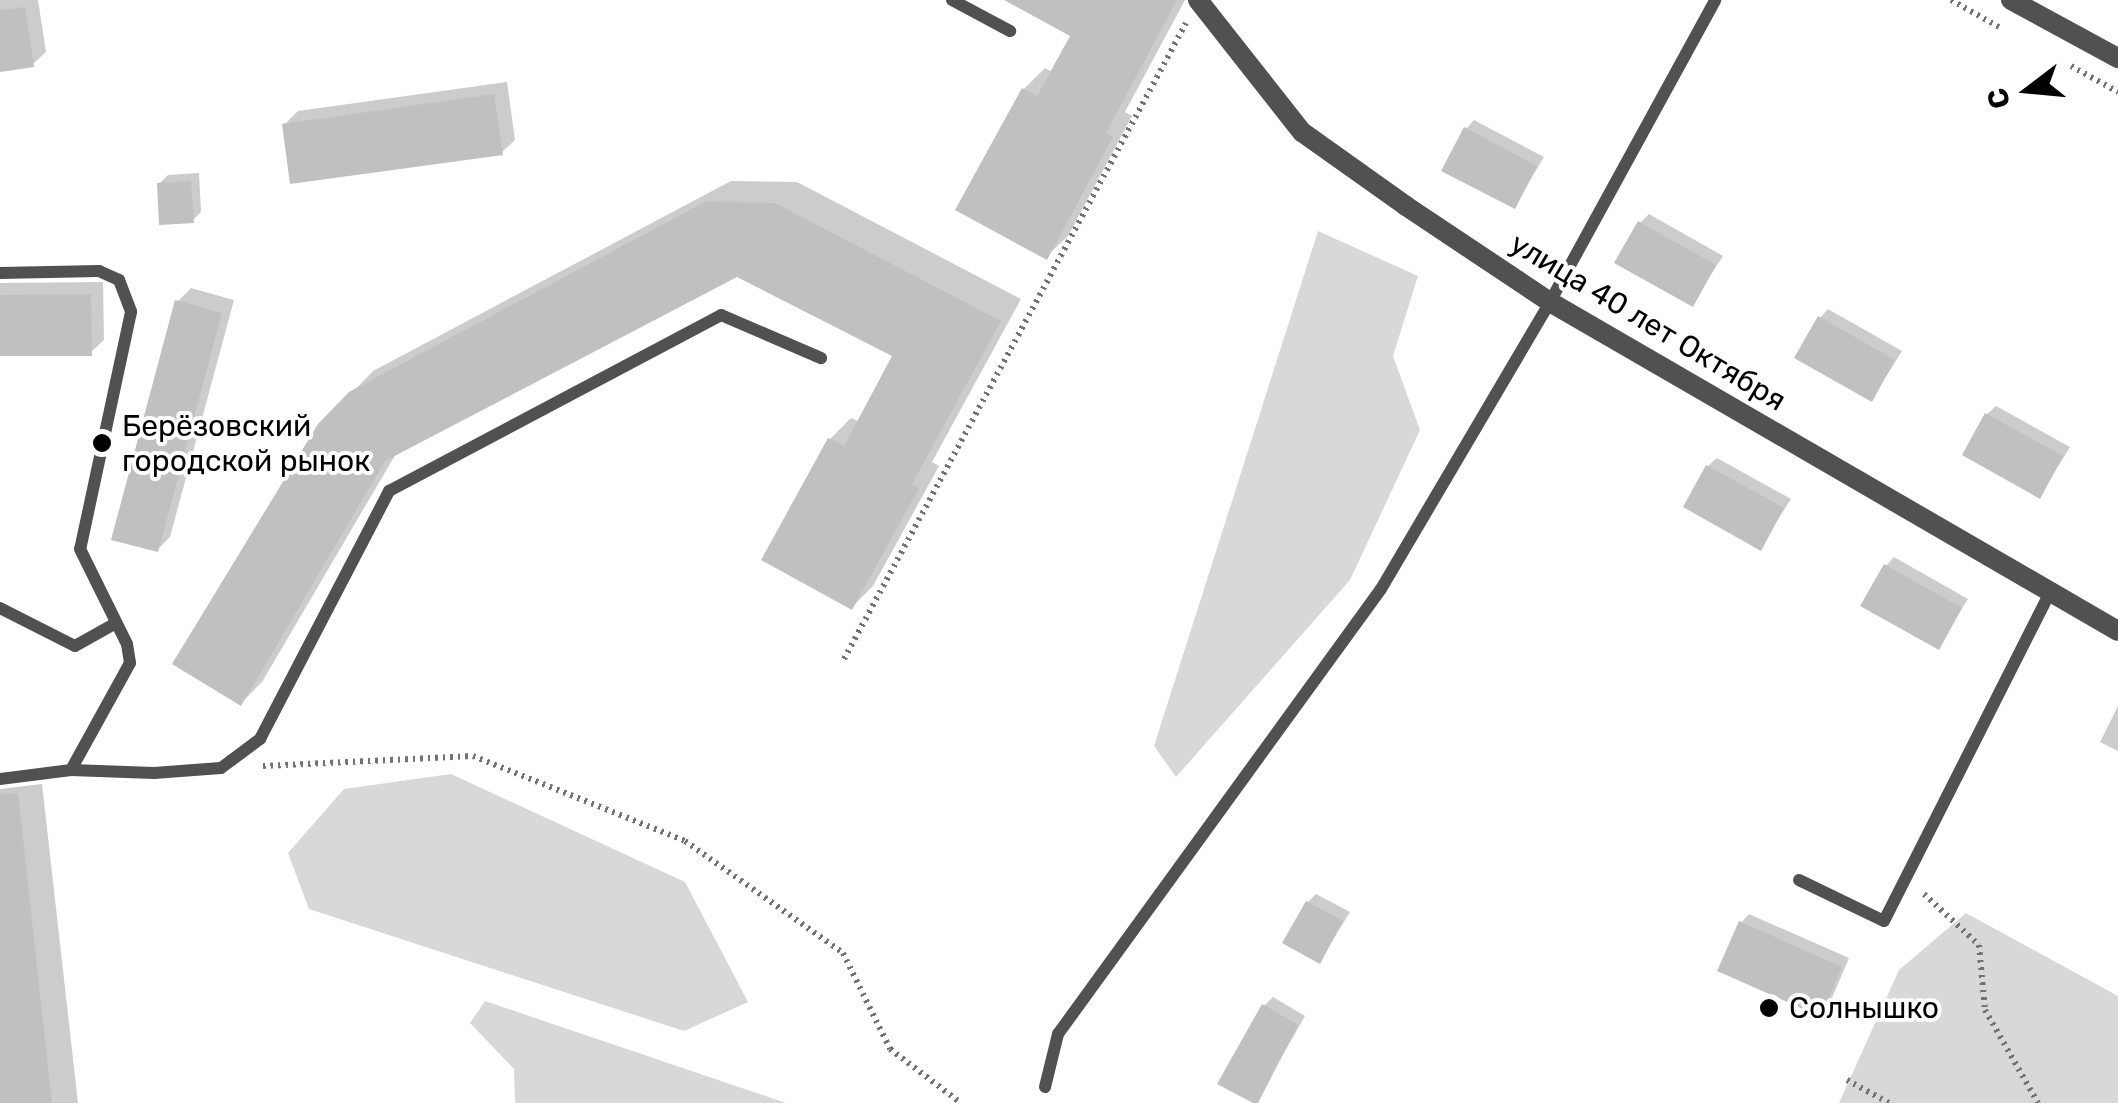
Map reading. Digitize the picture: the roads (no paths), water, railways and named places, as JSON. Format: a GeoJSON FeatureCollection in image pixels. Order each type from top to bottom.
{"type":"FeatureCollection","features":[{"type":"Feature","properties":{"kind":"street","name":"улица 40 лет Октября"},"geometry":{"type":"LineString","coordinates":[[1197,0],[1302,132],[1550,302],[2118,631]]}},
{"type":"Feature","properties":{"kind":"street"},"geometry":{"type":"LineString","coordinates":[[2011,0],[2118,58]]}},
{"type":"Feature","properties":{"kind":"lane"},"geometry":{"type":"LineString","coordinates":[[952,0],[1010,30]]}},
{"type":"Feature","properties":{"kind":"lane"},"geometry":{"type":"LineString","coordinates":[[1045,1087],[1058,1034],[1381,590],[1550,302],[1715,0]]}},
{"type":"Feature","properties":{"kind":"lane"},"geometry":{"type":"LineString","coordinates":[[0,273],[99,271],[119,280],[130,301],[80,550],[127,644],[130,663],[71,770]]}},
{"type":"Feature","properties":{"kind":"lane"},"geometry":{"type":"LineString","coordinates":[[0,779],[71,770],[154,774],[221,768],[260,739],[389,491],[722,315],[821,358]]}},
{"type":"Feature","properties":{"kind":"lane"},"geometry":{"type":"LineString","coordinates":[[1799,880],[1884,921],[2049,594]]}},
{"type":"Feature","properties":{"kind":"lane"},"geometry":{"type":"LineString","coordinates":[[0,608],[75,646],[116,624]]}},
{"type":"Feature","properties":{"kind":"place","name":"Берёзовский городской рынок"},"geometry":{"type":"Point","coordinates":[102,443]}},
{"type":"Feature","properties":{"kind":"place","name":"Солнышко"},"geometry":{"type":"Point","coordinates":[1769,1008]}}]}
